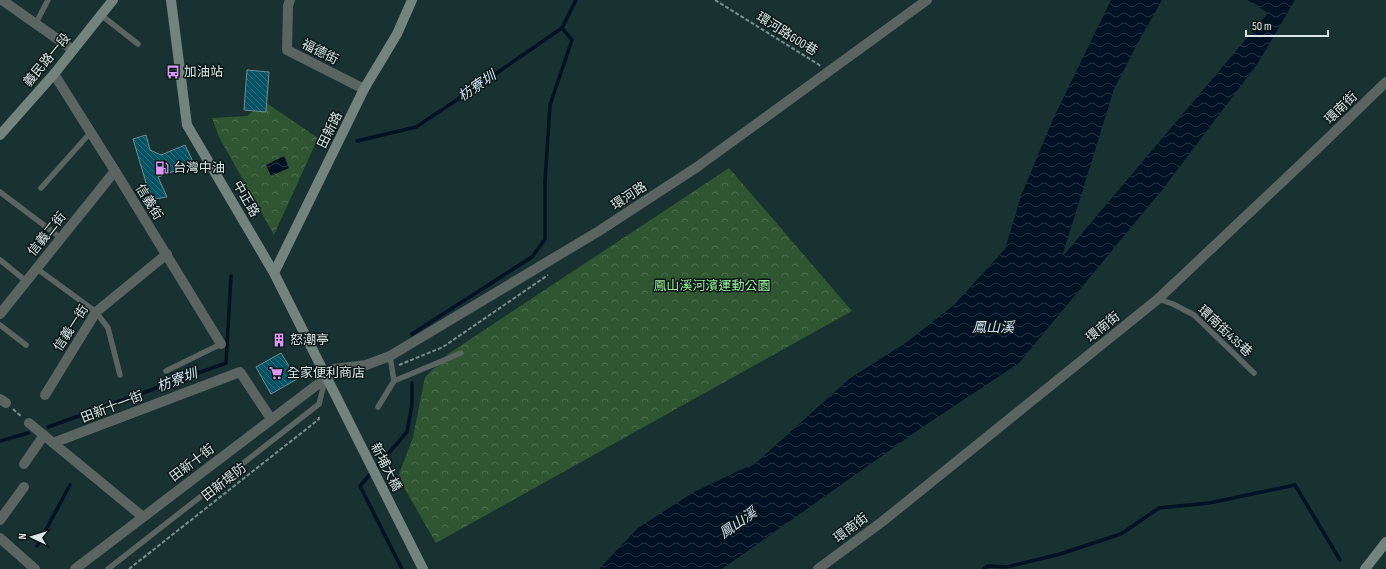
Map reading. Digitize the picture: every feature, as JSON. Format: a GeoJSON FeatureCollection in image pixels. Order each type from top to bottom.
{"type":"FeatureCollection","features":[{"type":"Feature","properties":{"kind":"main road","name":"義民路一段"},"geometry":{"type":"LineString","coordinates":[[0,135],[54,74],[113,0]]}},
{"type":"Feature","properties":{"kind":"main road","name":"中正路"},"geometry":{"type":"LineString","coordinates":[[171,0],[187,125],[274,273],[326,378]]}},
{"type":"Feature","properties":{"kind":"main road","name":"田新路"},"geometry":{"type":"LineString","coordinates":[[274,273],[364,89],[397,34],[412,0]]}},
{"type":"Feature","properties":{"kind":"main road","name":"新埔大橋"},"geometry":{"type":"LineString","coordinates":[[326,378],[423,569]]}},
{"type":"Feature","properties":{"kind":"main road"},"geometry":{"type":"LineString","coordinates":[[1366,569],[1386,542]]}},
{"type":"Feature","properties":{"kind":"street"},"geometry":{"type":"LineString","coordinates":[[2,0],[73,50]]}},
{"type":"Feature","properties":{"kind":"street","name":"福德街"},"geometry":{"type":"LineString","coordinates":[[290,0],[288,6],[287,50],[364,89]]}},
{"type":"Feature","properties":{"kind":"street","name":"環河路"},"geometry":{"type":"LineString","coordinates":[[326,378],[334,370],[366,365],[390,356],[606,227],[697,167],[830,72],[927,0]]}},
{"type":"Feature","properties":{"kind":"street","name":"信義街"},"geometry":{"type":"LineString","coordinates":[[54,74],[167,254],[221,344]]}},
{"type":"Feature","properties":{"kind":"street","name":"環南街"},"geometry":{"type":"LineString","coordinates":[[818,569],[883,520],[1158,299],[1386,82]]}},
{"type":"Feature","properties":{"kind":"street","name":"信義二街"},"geometry":{"type":"LineString","coordinates":[[0,314],[115,171]]}},
{"type":"Feature","properties":{"kind":"street","name":"信義一街"},"geometry":{"type":"LineString","coordinates":[[45,395],[96,312],[167,254]]}},
{"type":"Feature","properties":{"kind":"street","name":"田新十一街"},"geometry":{"type":"LineString","coordinates":[[54,443],[240,372],[271,419]]}},
{"type":"Feature","properties":{"kind":"street","name":"田新十街"},"geometry":{"type":"LineString","coordinates":[[75,569],[326,378]]}},
{"type":"Feature","properties":{"kind":"street"},"geometry":{"type":"LineString","coordinates":[[29,423],[143,517]]}},
{"type":"Feature","properties":{"kind":"street"},"geometry":{"type":"LineString","coordinates":[[24,464],[44,435]]}},
{"type":"Feature","properties":{"kind":"street"},"geometry":{"type":"LineString","coordinates":[[0,520],[24,487]]}},
{"type":"Feature","properties":{"kind":"street"},"geometry":{"type":"LineString","coordinates":[[0,538],[35,569]]}},
{"type":"Feature","properties":{"kind":"lane"},"geometry":{"type":"LineString","coordinates":[[36,23],[48,0]]}},
{"type":"Feature","properties":{"kind":"lane"},"geometry":{"type":"LineString","coordinates":[[101,15],[138,44]]}},
{"type":"Feature","properties":{"kind":"lane"},"geometry":{"type":"LineString","coordinates":[[41,188],[91,132]]}},
{"type":"Feature","properties":{"kind":"lane"},"geometry":{"type":"LineString","coordinates":[[0,192],[61,238]]}},
{"type":"Feature","properties":{"kind":"lane"},"geometry":{"type":"LineString","coordinates":[[0,260],[26,281]]}},
{"type":"Feature","properties":{"kind":"lane"},"geometry":{"type":"LineString","coordinates":[[36,268],[96,312],[108,328],[120,375]]}},
{"type":"Feature","properties":{"kind":"lane","name":"環南街435巷"},"geometry":{"type":"LineString","coordinates":[[1158,299],[1194,315],[1254,373]]}},
{"type":"Feature","properties":{"kind":"lane"},"geometry":{"type":"LineString","coordinates":[[0,325],[26,345]]}},
{"type":"Feature","properties":{"kind":"lane"},"geometry":{"type":"LineString","coordinates":[[166,371],[221,344]]}},
{"type":"Feature","properties":{"kind":"lane"},"geometry":{"type":"LineString","coordinates":[[378,407],[394,381],[460,353]]}},
{"type":"Feature","properties":{"kind":"lane"},"geometry":{"type":"LineString","coordinates":[[390,356],[394,381]]}},
{"type":"Feature","properties":{"kind":"lane"},"geometry":{"type":"LineString","coordinates":[[108,569],[319,404],[326,378]]}},
{"type":"Feature","properties":{"kind":"path","name":"環河路600巷"},"geometry":{"type":"LineString","coordinates":[[715,0],[830,72]]}},
{"type":"Feature","properties":{"kind":"path"},"geometry":{"type":"LineString","coordinates":[[3,401],[29,423]]}},
{"type":"Feature","properties":{"kind":"path","name":"田新堤防"},"geometry":{"type":"LineString","coordinates":[[129,569],[320,419],[319,404]]}},
{"type":"Feature","properties":{"kind":"green space"},"geometry":{"type":"Polygon","coordinates":[[[265,102],[318,138],[274,235],[219,137],[212,118],[247,116],[265,102]]]}},
{"type":"Feature","properties":{"kind":"green space","name":"鳳山溪河濱運動公園"},"geometry":{"type":"Polygon","coordinates":[[[729,168],[852,311],[436,543],[398,477],[413,437],[425,377],[448,354],[729,168]]]}},
{"type":"Feature","properties":{"kind":"water","name":"鳳山溪"},"geometry":{"type":"Polygon","coordinates":[[[1111,0],[1162,0],[1114,89],[1062,257],[1268,13],[1247,0],[1295,0],[1258,63],[1162,190],[1019,363],[924,426],[722,569],[599,569],[638,528],[694,492],[757,462],[849,379],[907,342],[954,305],[1005,249],[1021,196],[1054,117],[1111,0]]]}},
{"type":"Feature","properties":{"kind":"water"},"geometry":{"type":"Polygon","coordinates":[[[284,156],[289,168],[271,176],[266,165],[284,156]]]}},
{"type":"Feature","properties":{"kind":"building"},"geometry":{"type":"Polygon","coordinates":[[[247,70],[269,72],[266,112],[244,110],[247,70]]]}},
{"type":"Feature","properties":{"kind":"building","name":"台灣中油"},"geometry":{"type":"Polygon","coordinates":[[[146,135],[150,150],[161,155],[185,145],[194,164],[158,177],[167,197],[154,199],[147,186],[133,139],[146,135]]]}},
{"type":"Feature","properties":{"kind":"building","name":"怒潮亭"},"geometry":{"type":"Polygon","coordinates":[[[277,336],[281,336],[283,340],[281,344],[277,344],[275,342],[275,338],[277,336]]]}},
{"type":"Feature","properties":{"kind":"building","name":"全家便利商店"},"geometry":{"type":"Polygon","coordinates":[[[281,353],[297,379],[271,394],[256,367],[281,353]]]}},
{"type":"Feature","properties":{"kind":"waterway","name":"枋寮圳"},"geometry":{"type":"LineString","coordinates":[[357,141],[416,127],[562,28],[576,0]]}},
{"type":"Feature","properties":{"kind":"waterway"},"geometry":{"type":"LineString","coordinates":[[412,334],[532,257],[545,239],[545,181],[550,105],[572,40],[562,28]]}},
{"type":"Feature","properties":{"kind":"waterway","name":"枋寮圳"},"geometry":{"type":"LineString","coordinates":[[48,427],[226,363],[231,276]]}},
{"type":"Feature","properties":{"kind":"waterway"},"geometry":{"type":"LineString","coordinates":[[402,569],[360,486],[407,432],[412,404],[412,383]]}},
{"type":"Feature","properties":{"kind":"waterway","name":"枋寮圳"},"geometry":{"type":"LineString","coordinates":[[0,441],[28,433]]}},
{"type":"Feature","properties":{"kind":"waterway"},"geometry":{"type":"LineString","coordinates":[[37,546],[70,485]]}},
{"type":"Feature","properties":{"kind":"waterway"},"geometry":{"type":"LineString","coordinates":[[984,569],[988,566],[1007,567],[1060,554],[1121,534],[1159,508],[1209,503],[1295,485],[1340,560]]}},
{"type":"Feature","properties":{"kind":"place","name":"加油站"},"geometry":{"type":"Point","coordinates":[173,72]}},
{"type":"Feature","properties":{"kind":"place","name":"台灣中油"},"geometry":{"type":"Point","coordinates":[162,168]}},
{"type":"Feature","properties":{"kind":"place","name":"怒潮亭"},"geometry":{"type":"Point","coordinates":[279,340]}},
{"type":"Feature","properties":{"kind":"place","name":"全家便利商店"},"geometry":{"type":"Point","coordinates":[276,373]}}]}
